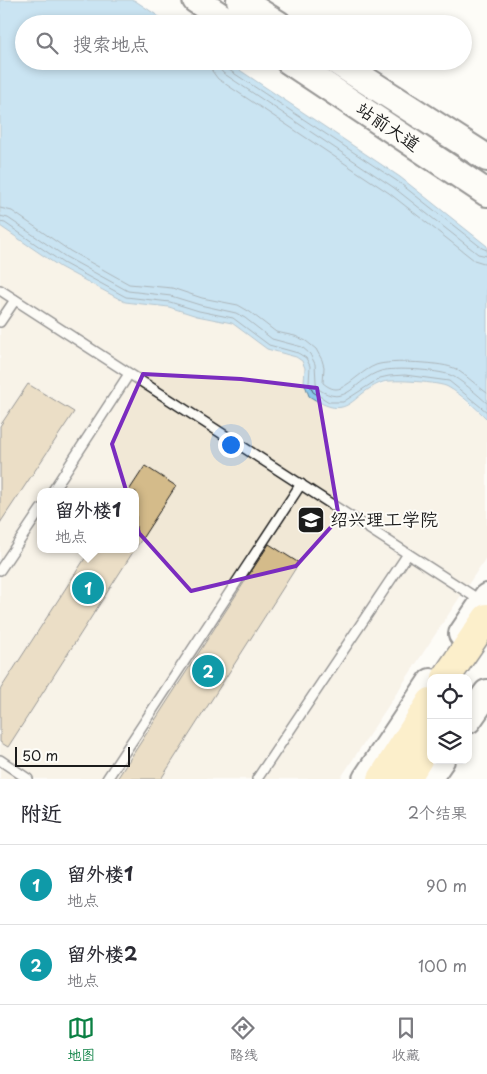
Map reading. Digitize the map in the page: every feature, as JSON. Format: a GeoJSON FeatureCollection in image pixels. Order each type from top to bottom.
{"type":"FeatureCollection","features":[{"type":"Feature","properties":{"kind":"highway"},"geometry":{"type":"LineString","coordinates":[[448,674],[486,606]]}},
{"type":"Feature","properties":{"kind":"highway"},"geometry":{"type":"LineString","coordinates":[[471,674],[487,650]]}},
{"type":"Feature","properties":{"kind":"highway"},"geometry":{"type":"LineString","coordinates":[[382,779],[427,708]]}},
{"type":"Feature","properties":{"kind":"highway"},"geometry":{"type":"LineString","coordinates":[[406,779],[427,745]]}},
{"type":"Feature","properties":{"kind":"main road"},"geometry":{"type":"LineString","coordinates":[[196,0],[218,15]]}},
{"type":"Feature","properties":{"kind":"main road"},"geometry":{"type":"LineString","coordinates":[[240,0],[264,15]]}},
{"type":"Feature","properties":{"kind":"main road","name":"站前大道"},"geometry":{"type":"LineString","coordinates":[[302,70],[487,193]]}},
{"type":"Feature","properties":{"kind":"main road","name":"站前大道"},"geometry":{"type":"LineString","coordinates":[[350,70],[487,158]]}},
{"type":"Feature","properties":{"kind":"main road"},"geometry":{"type":"LineString","coordinates":[[437,674],[486,606]]}},
{"type":"Feature","properties":{"kind":"main road"},"geometry":{"type":"LineString","coordinates":[[366,779],[427,688]]}},
{"type":"Feature","properties":{"kind":"main road"},"geometry":{"type":"LineString","coordinates":[[469,719],[487,692]]}},
{"type":"Feature","properties":{"kind":"main road"},"geometry":{"type":"LineString","coordinates":[[428,779],[438,764]]}},
{"type":"Feature","properties":{"kind":"lane"},"geometry":{"type":"LineString","coordinates":[[0,290],[486,606]]}},
{"type":"Feature","properties":{"kind":"lane"},"geometry":{"type":"LineString","coordinates":[[0,322],[15,300]]}},
{"type":"Feature","properties":{"kind":"lane"},"geometry":{"type":"LineString","coordinates":[[55,488],[130,374]]}},
{"type":"Feature","properties":{"kind":"lane"},"geometry":{"type":"LineString","coordinates":[[107,779],[301,484]]}},
{"type":"Feature","properties":{"kind":"lane"},"geometry":{"type":"LineString","coordinates":[[1,567],[37,513]]}},
{"type":"Feature","properties":{"kind":"lane"},"geometry":{"type":"LineString","coordinates":[[256,779],[408,554]]}},
{"type":"Feature","properties":{"kind":"lane"},"geometry":{"type":"LineString","coordinates":[[0,760],[28,779]]}},
{"type":"Feature","properties":{"kind":"highlighted area"},"geometry":{"type":"Polygon","coordinates":[[[143,374],[241,379],[317,388],[339,518],[296,566],[191,591],[139,533],[112,444],[143,374]]]}},
{"type":"Feature","properties":{"kind":"shaded area","name":"绍兴理工学院"},"geometry":{"type":"Polygon","coordinates":[[[0,226],[60,267],[125,302],[169,307],[197,316],[232,323],[274,352],[289,354],[302,361],[305,368],[304,382],[376,386],[390,381],[405,380],[447,385],[487,419],[487,556],[340,779],[0,779],[0,226]]]}},
{"type":"Feature","properties":{"kind":"water"},"geometry":{"type":"Polygon","coordinates":[[[0,0],[134,0],[156,15],[15,15],[15,70],[240,70],[400,177],[487,246],[487,419],[474,406],[448,387],[427,382],[383,382],[342,407],[323,404],[309,396],[304,382],[305,368],[302,361],[296,357],[267,349],[232,323],[197,316],[169,307],[125,302],[60,267],[0,226],[0,0]]]}},
{"type":"Feature","properties":{"kind":"building"},"geometry":{"type":"Polygon","coordinates":[[[28,384],[74,412],[0,523],[0,426],[28,384]]]}},
{"type":"Feature","properties":{"kind":"building"},"geometry":{"type":"Polygon","coordinates":[[[145,466],[176,486],[139,543],[139,488],[131,488],[145,466]]]}},
{"type":"Feature","properties":{"kind":"building"},"geometry":{"type":"Polygon","coordinates":[[[269,544],[299,563],[161,779],[117,779],[269,544]]]}},
{"type":"Feature","properties":{"kind":"building"},"geometry":{"type":"Polygon","coordinates":[[[88,553],[132,553],[8,747],[0,742],[0,690],[88,553]]]}},
{"type":"Feature","properties":{"kind":"place","name":"绍兴理工学院"},"geometry":{"type":"Point","coordinates":[311,520]}},
{"type":"Feature","properties":{"kind":"place","name":"留外楼1"},"geometry":{"type":"Point","coordinates":[88,588]}},
{"type":"Feature","properties":{"kind":"place","name":"留外楼2"},"geometry":{"type":"Point","coordinates":[208,671]}}]}
